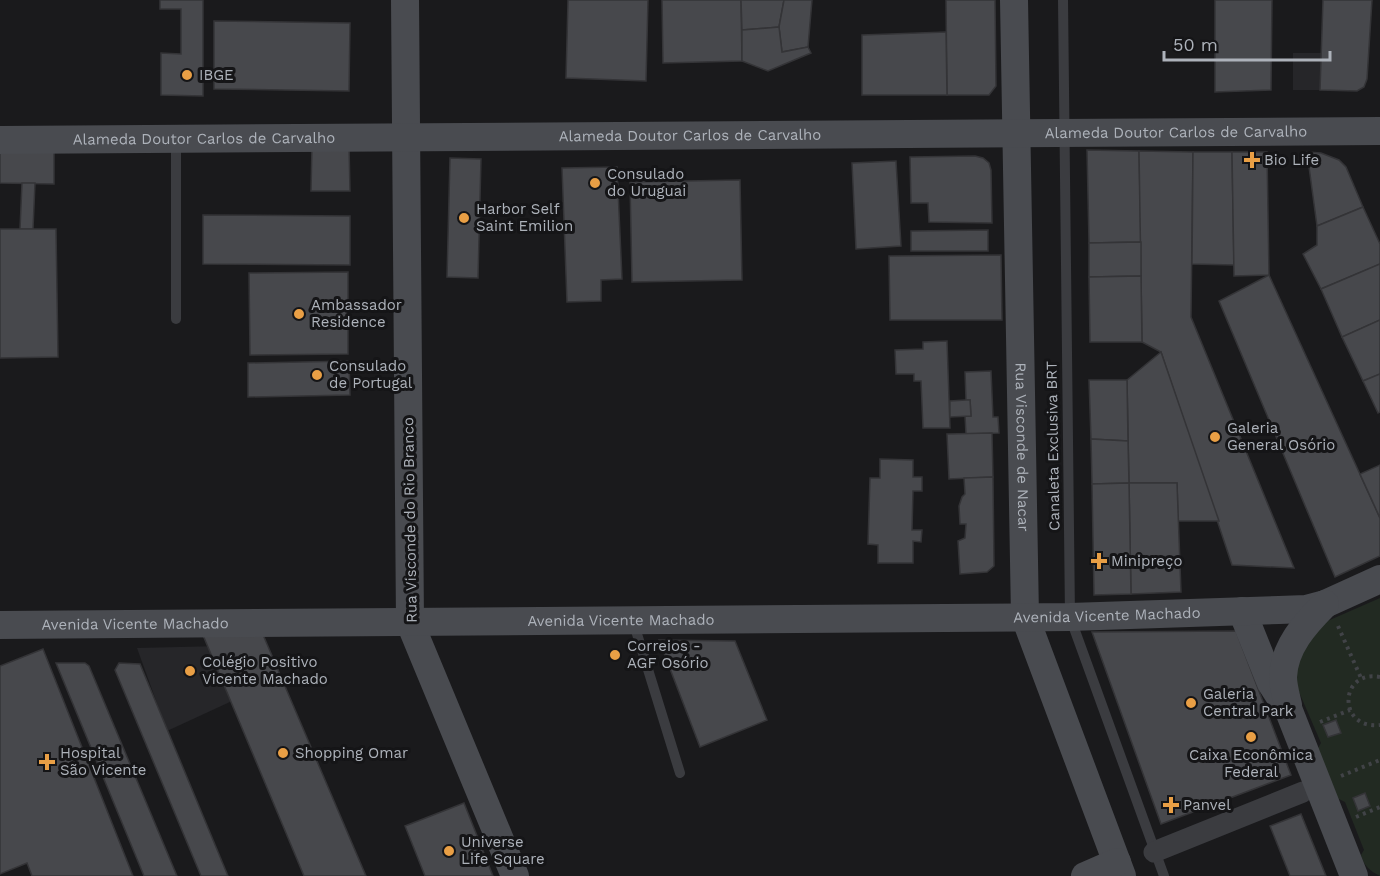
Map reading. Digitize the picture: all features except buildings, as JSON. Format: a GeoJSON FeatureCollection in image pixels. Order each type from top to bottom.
{"type":"FeatureCollection","features":[{"type":"Feature","properties":{"kind":"street","name":"Rua Visconde do Rio Branco"},"geometry":{"type":"LineString","coordinates":[[405,0],[410,623],[514,876]]}},
{"type":"Feature","properties":{"kind":"street","name":"Rua Visconde de Nacar"},"geometry":{"type":"LineString","coordinates":[[1014,0],[1025,617],[1120,869]]}},
{"type":"Feature","properties":{"kind":"street","name":"Alameda Doutor Carlos de Carvalho"},"geometry":{"type":"LineString","coordinates":[[0,140],[1380,130]]}},
{"type":"Feature","properties":{"kind":"street"},"geometry":{"type":"LineString","coordinates":[[1289,711],[1283,677],[1287,654],[1298,634],[1380,579]]}},
{"type":"Feature","properties":{"kind":"street","name":"Avenida Vicente Machado"},"geometry":{"type":"LineString","coordinates":[[0,625],[1070,617],[1306,609],[1331,614]]}},
{"type":"Feature","properties":{"kind":"street"},"geometry":{"type":"LineString","coordinates":[[1242,611],[1271,683],[1289,711],[1354,876]]}},
{"type":"Feature","properties":{"kind":"street"},"geometry":{"type":"LineString","coordinates":[[1154,852],[1303,792]]}},
{"type":"Feature","properties":{"kind":"street"},"geometry":{"type":"LineString","coordinates":[[1085,876],[1120,869]]}},
{"type":"Feature","properties":{"kind":"lane","name":"Canaleta Exclusiva BRT"},"geometry":{"type":"LineString","coordinates":[[1063,0],[1070,617],[1164,876]]}},
{"type":"Feature","properties":{"kind":"lane"},"geometry":{"type":"LineString","coordinates":[[176,139],[176,319]]}},
{"type":"Feature","properties":{"kind":"lane"},"geometry":{"type":"LineString","coordinates":[[633,621],[680,773]]}},
{"type":"Feature","properties":{"kind":"path"},"geometry":{"type":"LineString","coordinates":[[1331,614],[1361,678]]}},
{"type":"Feature","properties":{"kind":"path"},"geometry":{"type":"LineString","coordinates":[[1380,676],[1361,678],[1348,696],[1350,710],[1359,721],[1373,726],[1380,725]]}},
{"type":"Feature","properties":{"kind":"path"},"geometry":{"type":"LineString","coordinates":[[1316,723],[1350,710]]}},
{"type":"Feature","properties":{"kind":"path"},"geometry":{"type":"LineString","coordinates":[[1338,778],[1380,760]]}},
{"type":"Feature","properties":{"kind":"path"},"geometry":{"type":"LineString","coordinates":[[1354,818],[1380,807]]}},
{"type":"Feature","properties":{"kind":"shaded area"},"geometry":{"type":"Polygon","coordinates":[[[1293,53],[1321,53],[1320,90],[1293,90],[1293,53]]]}},
{"type":"Feature","properties":{"kind":"shaded area"},"geometry":{"type":"Polygon","coordinates":[[[1380,598],[1380,876],[1368,868],[1362,859],[1361,855],[1364,850],[1345,802],[1337,798],[1317,750],[1321,743],[1290,671],[1316,626],[1380,598]]]}},
{"type":"Feature","properties":{"kind":"shaded area","name":"Colégio Positivo Vicente Machado"},"geometry":{"type":"Polygon","coordinates":[[[222,646],[245,695],[167,731],[137,648],[222,646]]]}},
{"type":"Feature","properties":{"kind":"place","name":"IBGE"},"geometry":{"type":"Point","coordinates":[187,75]}},
{"type":"Feature","properties":{"kind":"place","name":"Bio Life"},"geometry":{"type":"Point","coordinates":[1252,160]}},
{"type":"Feature","properties":{"kind":"place","name":"Consulado do Uruguai"},"geometry":{"type":"Point","coordinates":[595,183]}},
{"type":"Feature","properties":{"kind":"place","name":"Harbor Self Saint Emilion"},"geometry":{"type":"Point","coordinates":[464,218]}},
{"type":"Feature","properties":{"kind":"place","name":"Ambassador Residence"},"geometry":{"type":"Point","coordinates":[299,314]}},
{"type":"Feature","properties":{"kind":"place","name":"Consulado de Portugal"},"geometry":{"type":"Point","coordinates":[317,375]}},
{"type":"Feature","properties":{"kind":"place","name":"Galeria General Osório"},"geometry":{"type":"Point","coordinates":[1215,437]}},
{"type":"Feature","properties":{"kind":"place","name":"Minipreço"},"geometry":{"type":"Point","coordinates":[1099,561]}},
{"type":"Feature","properties":{"kind":"place","name":"Correios - AGF Osório"},"geometry":{"type":"Point","coordinates":[615,655]}},
{"type":"Feature","properties":{"kind":"place","name":"Colégio Positivo Vicente Machado"},"geometry":{"type":"Point","coordinates":[190,671]}},
{"type":"Feature","properties":{"kind":"place","name":"Galeria Central Park"},"geometry":{"type":"Point","coordinates":[1191,703]}},
{"type":"Feature","properties":{"kind":"place","name":"Caixa Econômica Federal"},"geometry":{"type":"Point","coordinates":[1251,737]}},
{"type":"Feature","properties":{"kind":"place","name":"Shopping Omar"},"geometry":{"type":"Point","coordinates":[283,753]}},
{"type":"Feature","properties":{"kind":"place","name":"Hospital São Vicente"},"geometry":{"type":"Point","coordinates":[47,762]}},
{"type":"Feature","properties":{"kind":"place","name":"Panvel"},"geometry":{"type":"Point","coordinates":[1171,805]}},
{"type":"Feature","properties":{"kind":"place","name":"Universe Life Square"},"geometry":{"type":"Point","coordinates":[449,851]}}]}
